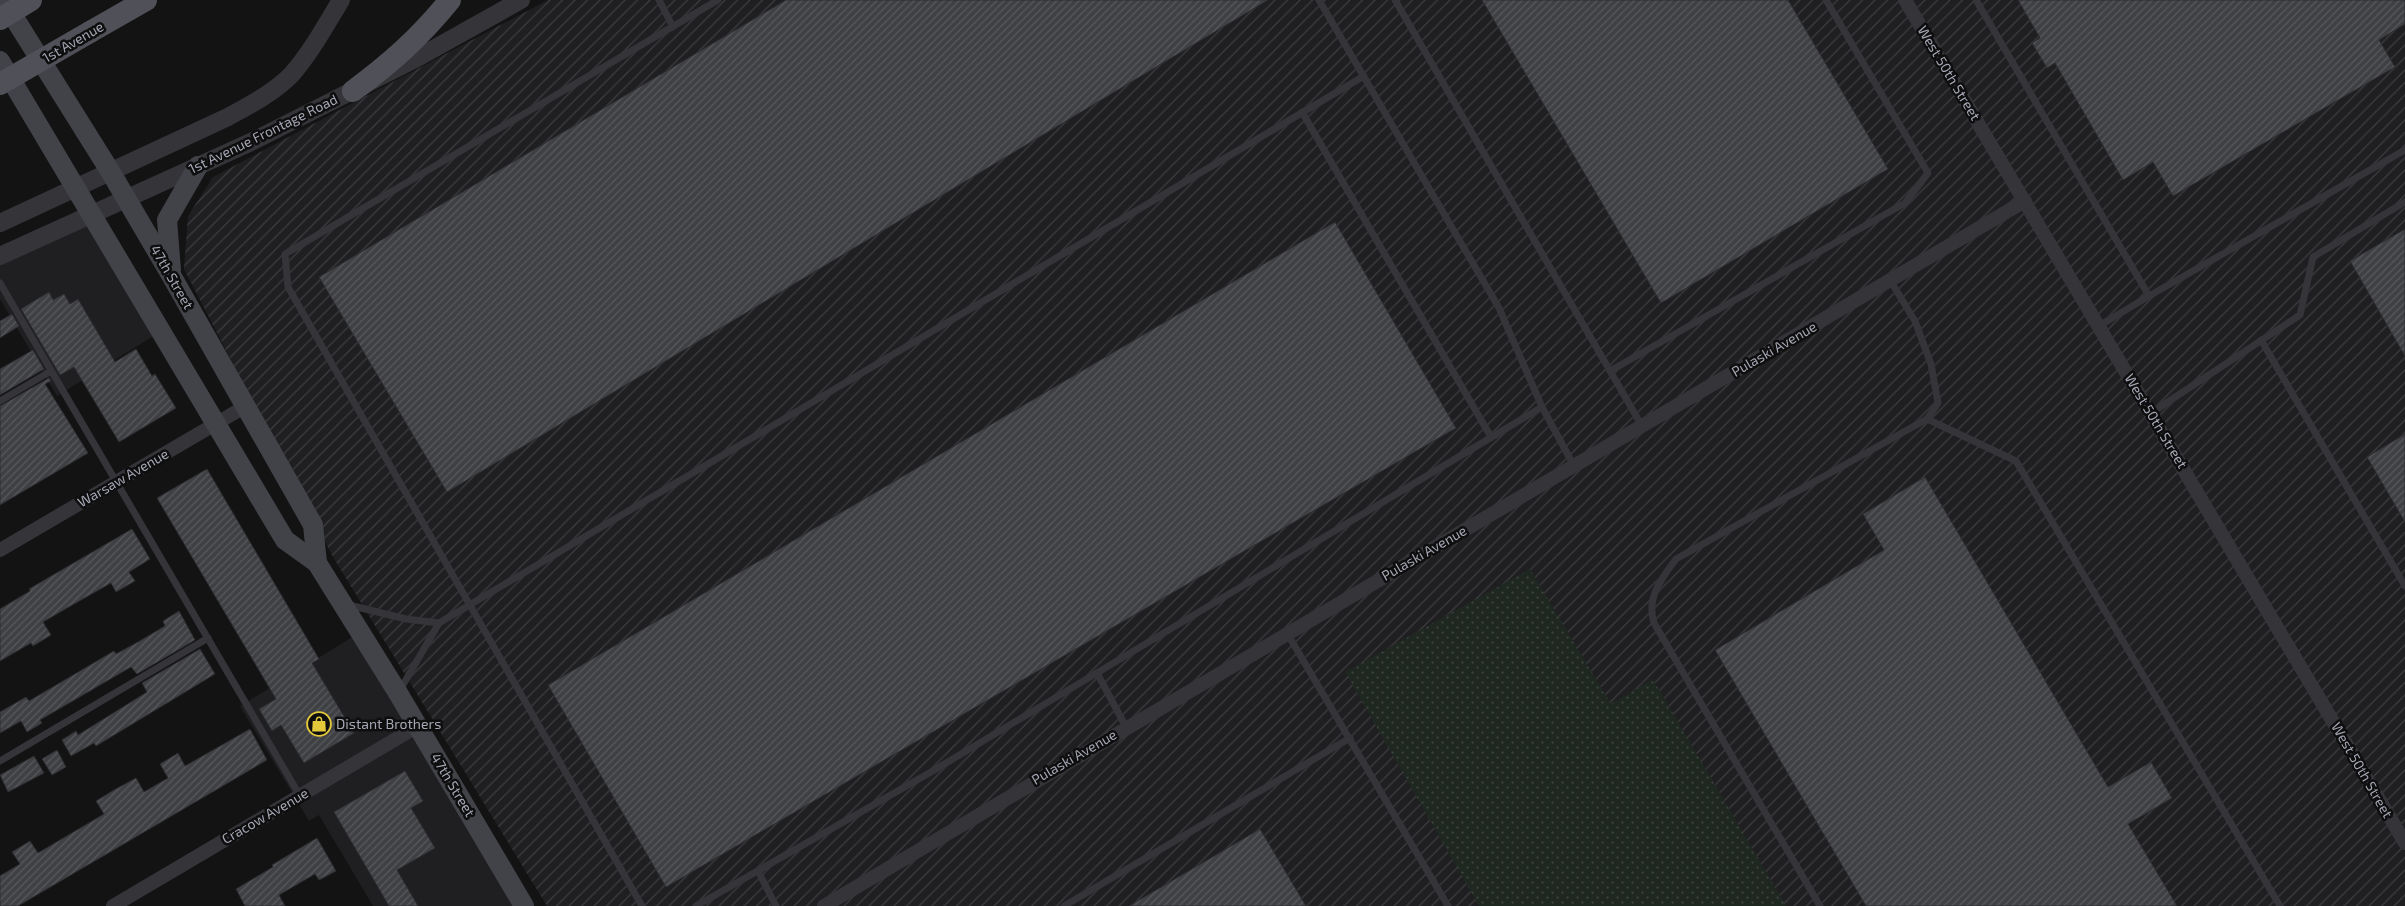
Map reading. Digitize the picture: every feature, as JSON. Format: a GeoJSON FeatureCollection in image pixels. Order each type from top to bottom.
{"type":"FeatureCollection","features":[{"type":"Feature","properties":{"kind":"main road","name":"47th Street"},"geometry":{"type":"LineString","coordinates":[[3,0],[172,274],[313,524],[317,563]]}},
{"type":"Feature","properties":{"kind":"main road"},"geometry":{"type":"LineString","coordinates":[[0,19],[31,0]]}},
{"type":"Feature","properties":{"kind":"main road","name":"1st Avenue"},"geometry":{"type":"LineString","coordinates":[[0,84],[146,0]]}},
{"type":"Feature","properties":{"kind":"main road"},"geometry":{"type":"LineString","coordinates":[[353,91],[393,62],[427,28],[450,0]]}},
{"type":"Feature","properties":{"kind":"main road","name":"47th Street"},"geometry":{"type":"LineString","coordinates":[[0,61],[285,540],[317,563],[418,726],[524,906]]}},
{"type":"Feature","properties":{"kind":"main road"},"geometry":{"type":"LineString","coordinates":[[172,274],[168,220],[198,166]]}},
{"type":"Feature","properties":{"kind":"street"},"geometry":{"type":"LineString","coordinates":[[0,223],[76,186],[228,117],[260,99],[290,75],[311,49],[341,0]]}},
{"type":"Feature","properties":{"kind":"street","name":"1st Avenue Frontage Road"},"geometry":{"type":"LineString","coordinates":[[0,256],[92,216],[353,91],[521,0]]}},
{"type":"Feature","properties":{"kind":"street","name":"West 50th Street"},"geometry":{"type":"LineString","coordinates":[[1905,0],[2403,836]]}},
{"type":"Feature","properties":{"kind":"street","name":"Pulaski Avenue"},"geometry":{"type":"LineString","coordinates":[[824,906],[1126,727],[2025,202]]}},
{"type":"Feature","properties":{"kind":"street","name":"Warsaw Avenue"},"geometry":{"type":"LineString","coordinates":[[0,550],[246,406]]}},
{"type":"Feature","properties":{"kind":"street","name":"Cracow Avenue"},"geometry":{"type":"LineString","coordinates":[[112,906],[418,726]]}},
{"type":"Feature","properties":{"kind":"lane"},"geometry":{"type":"LineString","coordinates":[[659,0],[673,27]]}},
{"type":"Feature","properties":{"kind":"lane"},"geometry":{"type":"LineString","coordinates":[[642,906],[288,287],[286,254],[718,0]]}},
{"type":"Feature","properties":{"kind":"lane"},"geometry":{"type":"LineString","coordinates":[[1319,0],[1499,308],[1542,407],[1574,466]]}},
{"type":"Feature","properties":{"kind":"lane"},"geometry":{"type":"LineString","coordinates":[[1395,0],[1642,426]]}},
{"type":"Feature","properties":{"kind":"lane"},"geometry":{"type":"LineString","coordinates":[[1610,371],[1905,203],[1928,173],[1826,0]]}},
{"type":"Feature","properties":{"kind":"lane"},"geometry":{"type":"LineString","coordinates":[[1976,0],[2149,296]]}},
{"type":"Feature","properties":{"kind":"lane"},"geometry":{"type":"LineString","coordinates":[[343,604],[406,619],[439,622],[471,606],[1364,76]]}},
{"type":"Feature","properties":{"kind":"lane"},"geometry":{"type":"LineString","coordinates":[[1302,112],[1491,437]]}},
{"type":"Feature","properties":{"kind":"lane"},"geometry":{"type":"LineString","coordinates":[[2100,326],[2405,150]]}},
{"type":"Feature","properties":{"kind":"lane"},"geometry":{"type":"LineString","coordinates":[[2151,413],[2300,315],[2313,257],[2405,202]]}},
{"type":"Feature","properties":{"kind":"lane"},"geometry":{"type":"LineString","coordinates":[[1820,906],[1654,623],[1650,610],[1657,585],[1676,558],[1927,419],[1938,403],[1931,364],[1915,322],[1890,280]]}},
{"type":"Feature","properties":{"kind":"lane"},"geometry":{"type":"LineString","coordinates":[[0,284],[300,796]]}},
{"type":"Feature","properties":{"kind":"lane"},"geometry":{"type":"LineString","coordinates":[[2261,340],[2405,586]]}},
{"type":"Feature","properties":{"kind":"lane"},"geometry":{"type":"LineString","coordinates":[[0,401],[51,371]]}},
{"type":"Feature","properties":{"kind":"lane"},"geometry":{"type":"LineString","coordinates":[[696,906],[931,772],[1542,407]]}},
{"type":"Feature","properties":{"kind":"lane"},"geometry":{"type":"LineString","coordinates":[[1927,419],[2016,461],[2280,906]]}},
{"type":"Feature","properties":{"kind":"lane"},"geometry":{"type":"LineString","coordinates":[[398,693],[439,622]]}},
{"type":"Feature","properties":{"kind":"lane"},"geometry":{"type":"LineString","coordinates":[[1287,633],[1448,906]]}},
{"type":"Feature","properties":{"kind":"lane"},"geometry":{"type":"LineString","coordinates":[[0,760],[208,638]]}},
{"type":"Feature","properties":{"kind":"lane"},"geometry":{"type":"LineString","coordinates":[[1097,673],[1126,727]]}},
{"type":"Feature","properties":{"kind":"lane"},"geometry":{"type":"LineString","coordinates":[[1064,906],[1350,738]]}},
{"type":"Feature","properties":{"kind":"lane"},"geometry":{"type":"LineString","coordinates":[[758,871],[776,906]]}},
{"type":"Feature","properties":{"kind":"shaded area"},"geometry":{"type":"Polygon","coordinates":[[[548,0],[2405,0],[2405,906],[547,906],[333,557],[184,269],[188,216],[213,177],[548,0]]]}},
{"type":"Feature","properties":{"kind":"shaded area"},"geometry":{"type":"Polygon","coordinates":[[[90,222],[155,335],[57,396],[0,299],[0,264],[90,222]]]}},
{"type":"Feature","properties":{"kind":"shaded area"},"geometry":{"type":"Polygon","coordinates":[[[1530,569],[1611,704],[1653,679],[1786,906],[1479,906],[1345,672],[1530,569]]]}},
{"type":"Feature","properties":{"kind":"shaded area"},"geometry":{"type":"Polygon","coordinates":[[[354,636],[515,906],[373,906],[319,815],[309,821],[240,706],[354,636]]]}},
{"type":"Feature","properties":{"kind":"building"},"geometry":{"type":"Polygon","coordinates":[[[786,0],[1268,0],[447,492],[319,277],[786,0]]]}},
{"type":"Feature","properties":{"kind":"building"},"geometry":{"type":"Polygon","coordinates":[[[1482,0],[1788,0],[1888,169],[1661,303],[1482,0]]]}},
{"type":"Feature","properties":{"kind":"building"},"geometry":{"type":"Polygon","coordinates":[[[2018,0],[2405,0],[2405,24],[2379,40],[2395,67],[2173,196],[2153,162],[2123,180],[2055,63],[2047,68],[2032,43],[2040,38],[2018,0]]]}},
{"type":"Feature","properties":{"kind":"building"},"geometry":{"type":"Polygon","coordinates":[[[1335,222],[1456,428],[666,887],[548,685],[1335,222]]]}},
{"type":"Feature","properties":{"kind":"building"},"geometry":{"type":"Polygon","coordinates":[[[2405,229],[2405,356],[2350,261],[2405,229]]]}},
{"type":"Feature","properties":{"kind":"building"},"geometry":{"type":"Polygon","coordinates":[[[49,292],[53,300],[64,294],[70,304],[78,299],[115,362],[136,349],[152,376],[155,374],[176,408],[119,442],[74,367],[60,375],[21,309],[49,292]]]}},
{"type":"Feature","properties":{"kind":"building"},"geometry":{"type":"Polygon","coordinates":[[[12,314],[19,326],[0,338],[0,321],[12,314]]]}},
{"type":"Feature","properties":{"kind":"building"},"geometry":{"type":"Polygon","coordinates":[[[33,350],[44,369],[0,395],[0,369],[33,350]]]}},
{"type":"Feature","properties":{"kind":"building"},"geometry":{"type":"Polygon","coordinates":[[[49,378],[51,381],[45,384],[88,453],[0,505],[0,406],[49,378]]]}},
{"type":"Feature","properties":{"kind":"building"},"geometry":{"type":"Polygon","coordinates":[[[2405,434],[2405,522],[2367,457],[2405,434]]]}},
{"type":"Feature","properties":{"kind":"building"},"geometry":{"type":"Polygon","coordinates":[[[207,469],[319,659],[312,663],[354,733],[304,763],[281,725],[272,731],[259,709],[276,699],[157,498],[207,469]]]}},
{"type":"Feature","properties":{"kind":"building"},"geometry":{"type":"Polygon","coordinates":[[[1925,477],[2108,787],[2151,762],[2172,798],[2128,824],[2177,906],[1866,906],[1715,650],[1884,550],[1863,514],[1925,477]]]}},
{"type":"Feature","properties":{"kind":"building"},"geometry":{"type":"Polygon","coordinates":[[[132,529],[150,559],[129,572],[135,581],[116,592],[111,583],[43,622],[51,635],[33,646],[31,643],[0,661],[0,609],[30,591],[29,589],[132,529]]]}},
{"type":"Feature","properties":{"kind":"building"},"geometry":{"type":"Polygon","coordinates":[[[179,611],[195,640],[137,674],[131,667],[40,720],[42,723],[27,732],[21,721],[0,733],[0,712],[26,697],[29,701],[114,651],[116,654],[138,642],[165,626],[163,621],[179,611]]]}},
{"type":"Feature","properties":{"kind":"building"},"geometry":{"type":"Polygon","coordinates":[[[200,649],[215,674],[96,746],[94,743],[71,756],[62,740],[76,731],[78,735],[147,692],[142,683],[200,649]]]}},
{"type":"Feature","properties":{"kind":"building"},"geometry":{"type":"Polygon","coordinates":[[[250,729],[267,760],[18,906],[0,906],[0,876],[20,864],[12,852],[30,841],[38,853],[104,814],[96,801],[114,790],[136,778],[144,792],[168,778],[160,764],[178,753],[185,766],[250,729]]]}},
{"type":"Feature","properties":{"kind":"building"},"geometry":{"type":"Polygon","coordinates":[[[57,750],[66,767],[52,775],[42,759],[57,750]]]}},
{"type":"Feature","properties":{"kind":"building"},"geometry":{"type":"Polygon","coordinates":[[[34,756],[44,773],[8,792],[0,775],[34,756]]]}},
{"type":"Feature","properties":{"kind":"building"},"geometry":{"type":"Polygon","coordinates":[[[405,771],[423,801],[411,808],[435,848],[397,870],[418,906],[389,906],[334,812],[405,771]]]}},
{"type":"Feature","properties":{"kind":"building"},"geometry":{"type":"Polygon","coordinates":[[[1260,829],[1306,906],[1129,906],[1260,829]]]}},
{"type":"Feature","properties":{"kind":"building"},"geometry":{"type":"Polygon","coordinates":[[[317,838],[336,871],[319,880],[315,874],[279,895],[285,906],[245,906],[236,889],[317,838]]]}},
{"type":"Feature","properties":{"kind":"place","name":"Distant Brothers"},"geometry":{"type":"Point","coordinates":[319,724]}}]}
